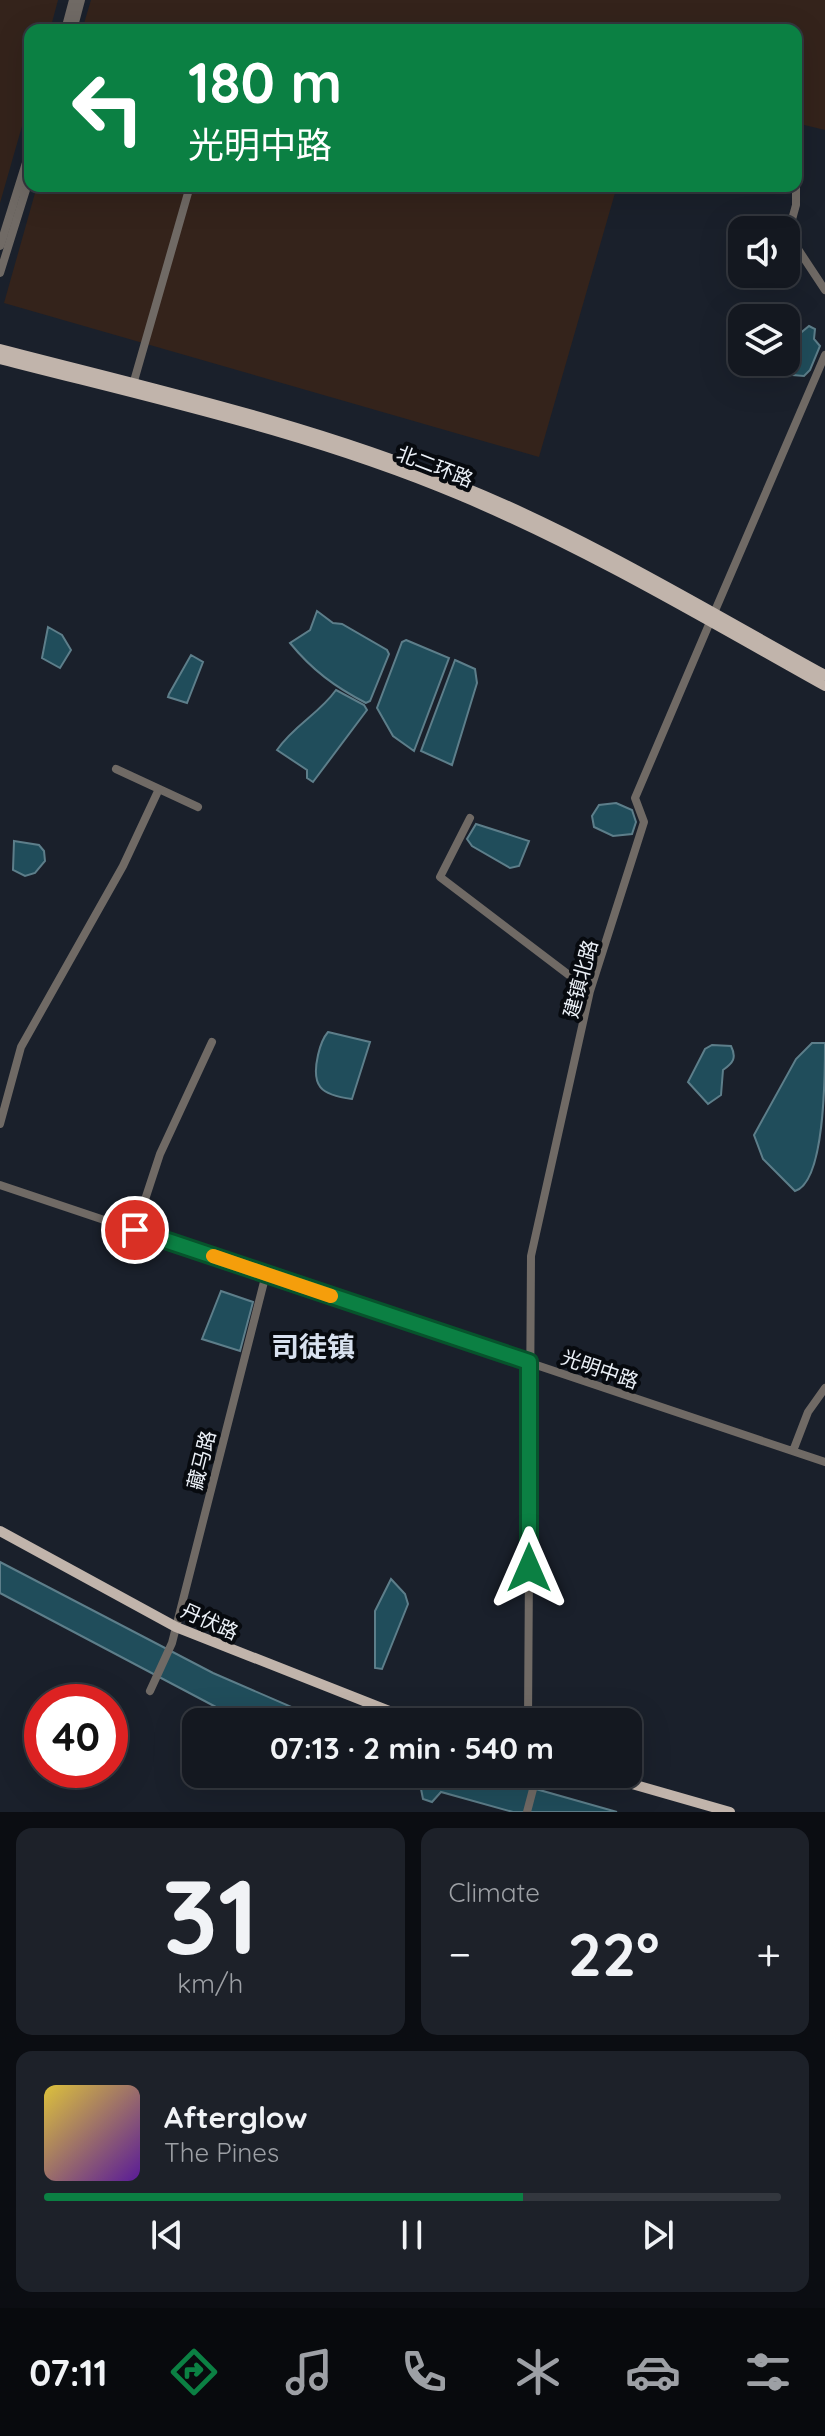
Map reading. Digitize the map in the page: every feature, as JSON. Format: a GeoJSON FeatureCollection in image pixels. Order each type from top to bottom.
{"type":"FeatureCollection","features":[{"type":"Feature","properties":{"kind":"main road","name":"北二环路"},"geometry":{"type":"LineString","coordinates":[[0,349],[303,439],[457,494],[577,549],[825,675]]}},
{"type":"Feature","properties":{"kind":"main road","name":"北二环路"},"geometry":{"type":"LineString","coordinates":[[0,359],[132,388]]}},
{"type":"Feature","properties":{"kind":"main road","name":"北二环路"},"geometry":{"type":"LineString","coordinates":[[712,618],[825,686]]}},
{"type":"Feature","properties":{"kind":"main road","name":"丹伏路"},"geometry":{"type":"LineString","coordinates":[[0,1531],[176,1627],[381,1708]]}},
{"type":"Feature","properties":{"kind":"main road"},"geometry":{"type":"LineString","coordinates":[[642,1787],[730,1812]]}},
{"type":"Feature","properties":{"kind":"street"},"geometry":{"type":"LineString","coordinates":[[67,24],[73,0]]}},
{"type":"Feature","properties":{"kind":"street"},"geometry":{"type":"LineString","coordinates":[[75,24],[81,0]]}},
{"type":"Feature","properties":{"kind":"street"},"geometry":{"type":"LineString","coordinates":[[0,246],[24,169]]}},
{"type":"Feature","properties":{"kind":"street"},"geometry":{"type":"LineString","coordinates":[[0,273],[25,192]]}},
{"type":"Feature","properties":{"kind":"street"},"geometry":{"type":"LineString","coordinates":[[132,388],[188,192]]}},
{"type":"Feature","properties":{"kind":"street"},"geometry":{"type":"LineString","coordinates":[[798,192],[788,234],[825,290]]}},
{"type":"Feature","properties":{"kind":"street","name":"建镇北路"},"geometry":{"type":"LineString","coordinates":[[528,1708],[531,1256],[590,991],[644,822],[635,798],[825,355]]}},
{"type":"Feature","properties":{"kind":"street"},"geometry":{"type":"LineString","coordinates":[[116,769],[198,807]]}},
{"type":"Feature","properties":{"kind":"street"},"geometry":{"type":"LineString","coordinates":[[0,1124],[21,1047],[123,866],[159,789]]}},
{"type":"Feature","properties":{"kind":"street"},"geometry":{"type":"LineString","coordinates":[[470,818],[440,877],[590,991]]}},
{"type":"Feature","properties":{"kind":"street"},"geometry":{"type":"LineString","coordinates":[[135,1230],[160,1154],[212,1042]]}},
{"type":"Feature","properties":{"kind":"street","name":"光明中路"},"geometry":{"type":"LineString","coordinates":[[0,1185],[825,1462]]}},
{"type":"Feature","properties":{"kind":"street","name":"藏马路"},"geometry":{"type":"LineString","coordinates":[[151,1688],[176,1627],[266,1274]]}},
{"type":"Feature","properties":{"kind":"street"},"geometry":{"type":"LineString","coordinates":[[793,1451],[808,1412],[825,1388]]}},
{"type":"Feature","properties":{"kind":"street"},"geometry":{"type":"LineString","coordinates":[[527,1812],[533,1788]]}},
{"type":"Feature","properties":{"kind":"shaded area"},"geometry":{"type":"Polygon","coordinates":[[[0,0],[58,0],[52,24],[24,24],[24,119],[0,203],[0,0]]]}},
{"type":"Feature","properties":{"kind":"shaded area"},"geometry":{"type":"Polygon","coordinates":[[[91,0],[825,0],[825,130],[802,124],[802,24],[84,24],[91,0]]]}},
{"type":"Feature","properties":{"kind":"shaded area"},"geometry":{"type":"Polygon","coordinates":[[[35,192],[615,192],[539,457],[4,303],[35,192]]]}},
{"type":"Feature","properties":{"kind":"water"},"geometry":{"type":"Polygon","coordinates":[[[809,326],[815,329],[814,339],[820,346],[810,370],[804,376],[800,376],[800,333],[809,326]]]}},
{"type":"Feature","properties":{"kind":"water"},"geometry":{"type":"Polygon","coordinates":[[[317,611],[333,623],[342,624],[387,650],[389,654],[370,701],[366,703],[334,684],[290,643],[310,630],[317,611]]]}},
{"type":"Feature","properties":{"kind":"water"},"geometry":{"type":"Polygon","coordinates":[[[48,627],[62,635],[71,650],[60,668],[42,658],[48,627]]]}},
{"type":"Feature","properties":{"kind":"water"},"geometry":{"type":"Polygon","coordinates":[[[406,640],[449,658],[414,751],[393,736],[377,708],[402,642],[406,640]]]}},
{"type":"Feature","properties":{"kind":"water"},"geometry":{"type":"Polygon","coordinates":[[[191,655],[203,662],[187,703],[168,697],[191,655]]]}},
{"type":"Feature","properties":{"kind":"water"},"geometry":{"type":"Polygon","coordinates":[[[455,660],[475,669],[477,683],[452,765],[421,751],[455,660]]]}},
{"type":"Feature","properties":{"kind":"water"},"geometry":{"type":"Polygon","coordinates":[[[336,690],[364,705],[367,710],[313,782],[307,778],[307,770],[277,750],[336,690]]]}},
{"type":"Feature","properties":{"kind":"water"},"geometry":{"type":"Polygon","coordinates":[[[616,803],[632,810],[636,822],[632,834],[613,836],[594,827],[592,816],[599,805],[616,803]]]}},
{"type":"Feature","properties":{"kind":"water"},"geometry":{"type":"Polygon","coordinates":[[[476,824],[529,841],[519,866],[510,868],[472,846],[467,839],[476,824]]]}},
{"type":"Feature","properties":{"kind":"water"},"geometry":{"type":"Polygon","coordinates":[[[14,841],[39,845],[44,851],[45,861],[35,873],[25,876],[13,870],[14,841]]]}},
{"type":"Feature","properties":{"kind":"water"},"geometry":{"type":"Polygon","coordinates":[[[328,1032],[370,1042],[352,1099],[332,1095],[317,1081],[318,1055],[328,1032]]]}},
{"type":"Feature","properties":{"kind":"water"},"geometry":{"type":"Polygon","coordinates":[[[812,1043],[825,1043],[821,1126],[812,1169],[805,1183],[795,1191],[763,1159],[754,1135],[796,1059],[812,1043]]]}},
{"type":"Feature","properties":{"kind":"water"},"geometry":{"type":"Polygon","coordinates":[[[712,1045],[731,1046],[734,1057],[723,1070],[721,1095],[708,1104],[688,1082],[705,1049],[712,1045]]]}},
{"type":"Feature","properties":{"kind":"water"},"geometry":{"type":"Polygon","coordinates":[[[221,1291],[253,1302],[240,1351],[202,1339],[221,1291]]]}},
{"type":"Feature","properties":{"kind":"water"},"geometry":{"type":"Polygon","coordinates":[[[0,1562],[213,1673],[294,1708],[218,1708],[0,1593],[0,1562]]]}},
{"type":"Feature","properties":{"kind":"water"},"geometry":{"type":"Polygon","coordinates":[[[391,1579],[405,1594],[408,1604],[382,1669],[375,1668],[375,1611],[391,1579]]]}},
{"type":"Feature","properties":{"kind":"water"},"geometry":{"type":"Polygon","coordinates":[[[421,1788],[532,1788],[617,1812],[513,1812],[441,1792],[432,1802],[423,1799],[421,1788]]]}},
{"type":"Feature","properties":{"kind":"slow traffic"},"geometry":{"type":"LineString","coordinates":[[213,1256],[331,1296]]}},
{"type":"Feature","properties":{"kind":"district","name":"司徒镇"},"geometry":{"type":"Point","coordinates":[313,1346]}},
{"type":"Feature","properties":{"kind":"route"},"geometry":{"type":"LineString","coordinates":[[135,1230],[529,1362],[529,1568]]}}]}
